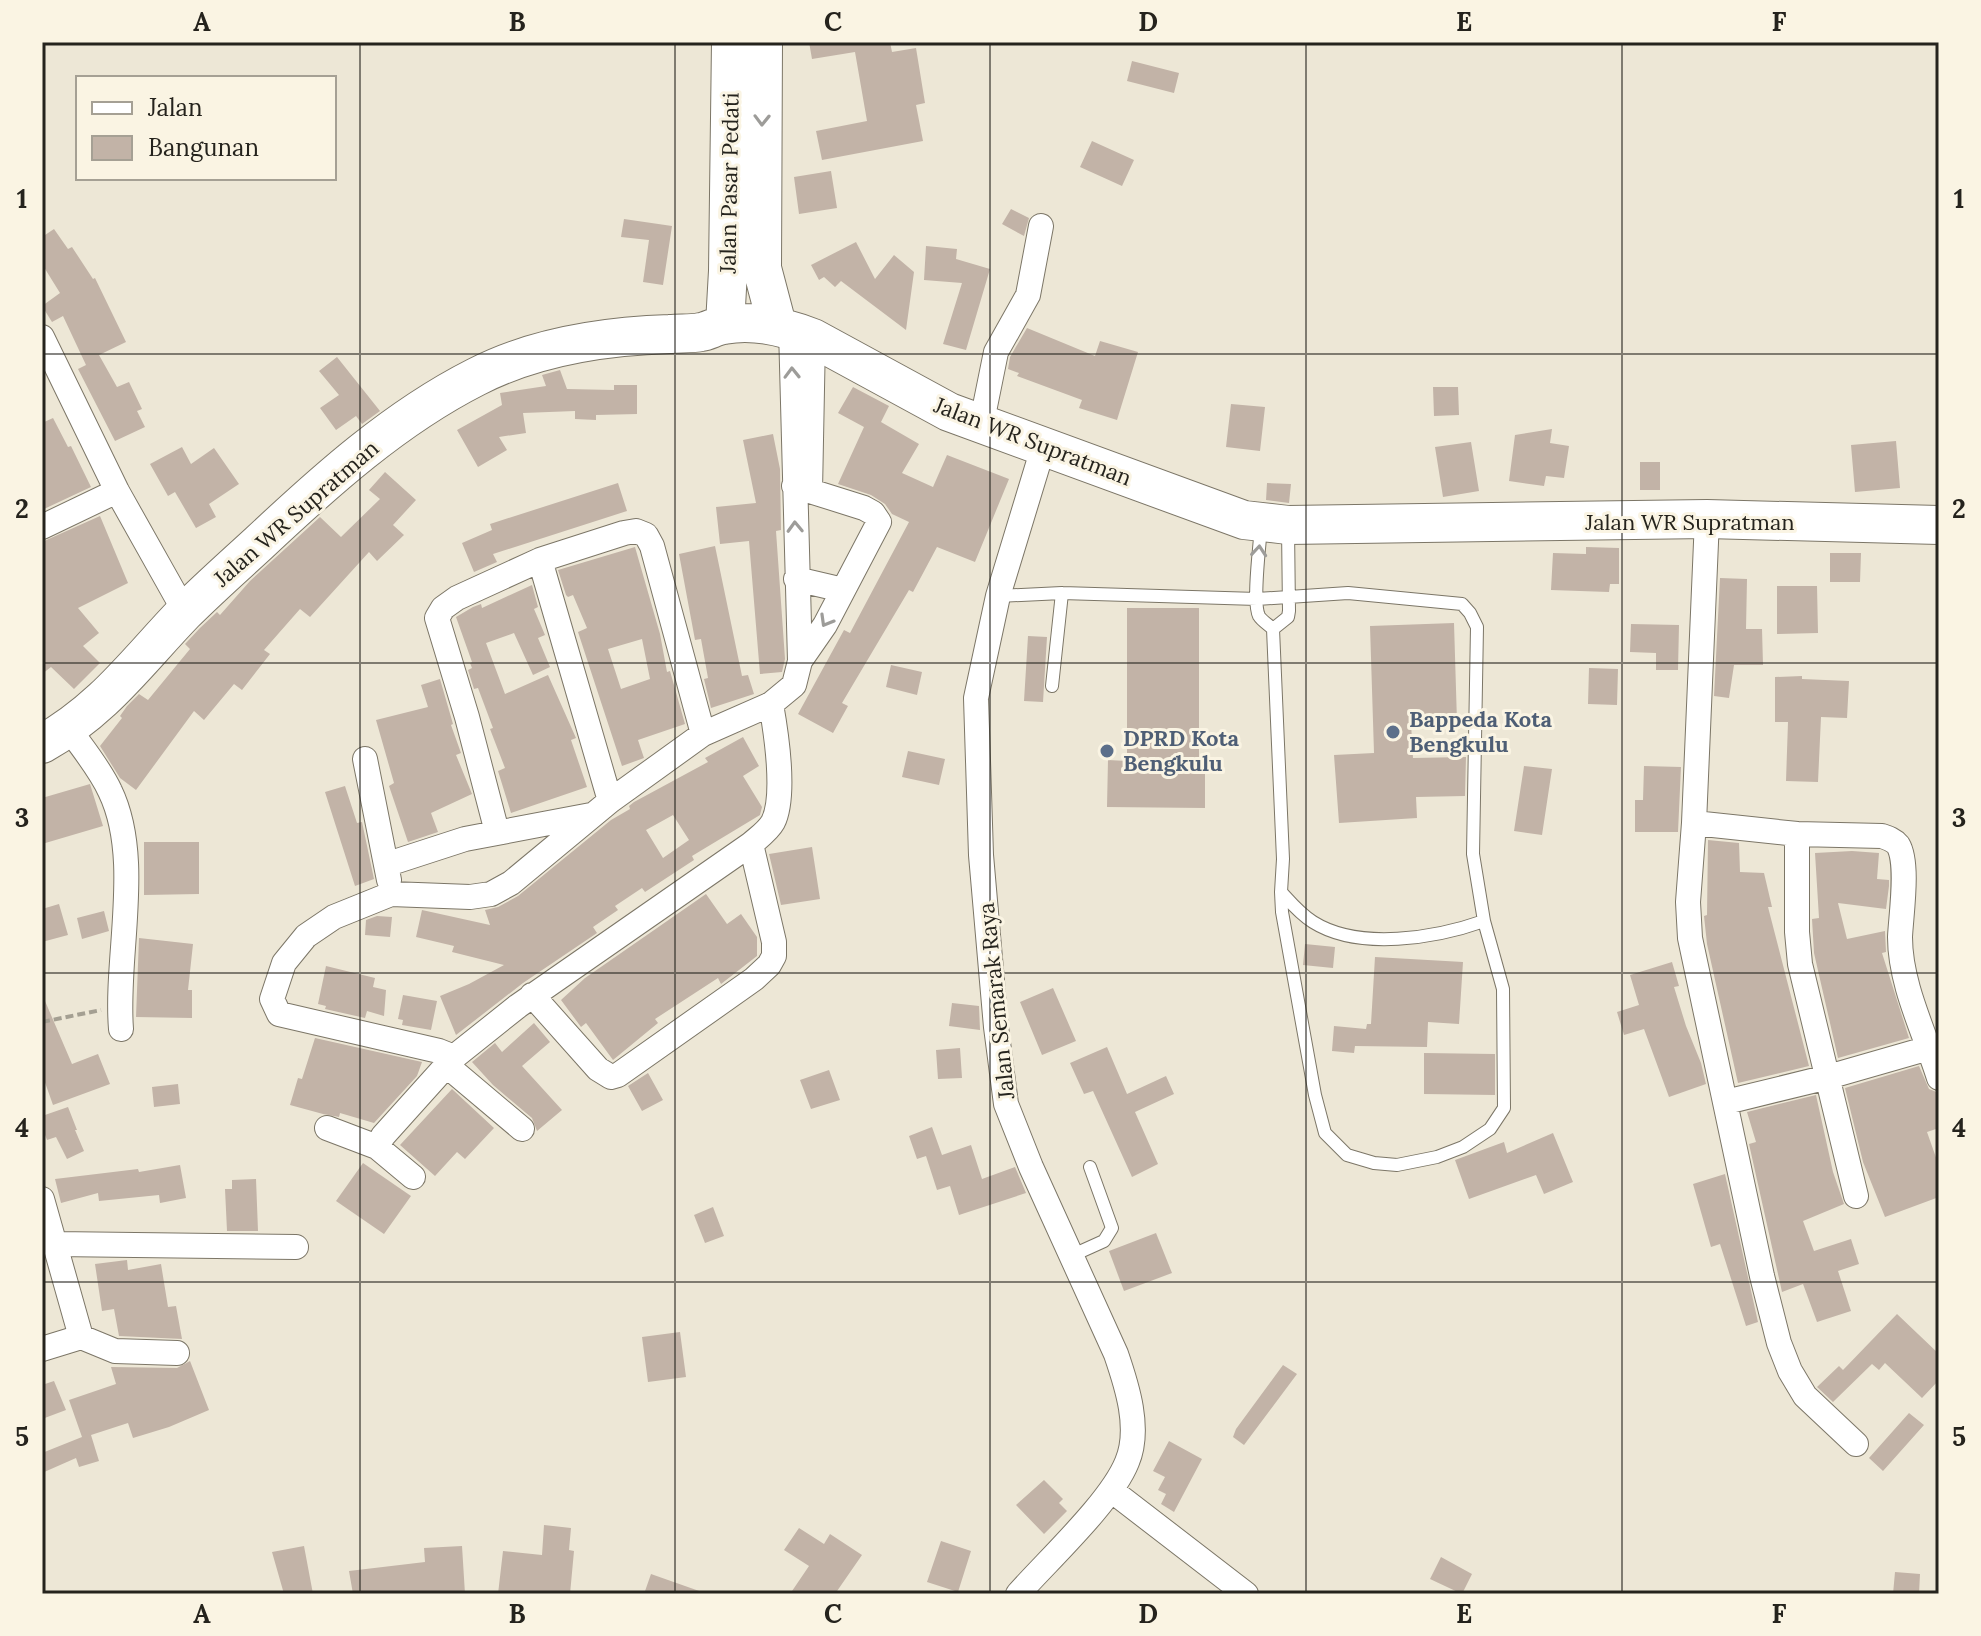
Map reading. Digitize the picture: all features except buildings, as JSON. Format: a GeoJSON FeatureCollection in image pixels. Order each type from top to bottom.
{"type":"FeatureCollection","features":[{"type":"Feature","properties":{"kind":"highway","name":"Jalan Pasar Pedati"},"geometry":{"type":"LineString","coordinates":[[725,324],[731,42]]}},
{"type":"Feature","properties":{"kind":"highway"},"geometry":{"type":"LineString","coordinates":[[763,42],[762,268],[794,331]]}},
{"type":"Feature","properties":{"kind":"highway","name":"Jalan WR Supratman"},"geometry":{"type":"LineString","coordinates":[[56,736],[96,708],[185,612],[319,487],[386,434],[477,376],[522,358],[553,350],[644,335],[700,332],[725,324],[794,331],[981,426],[1244,520],[1275,524],[1707,519],[1939,525]]}},
{"type":"Feature","properties":{"kind":"street"},"geometry":{"type":"LineString","coordinates":[[981,426],[996,352],[1028,295],[1041,226]]}},
{"type":"Feature","properties":{"kind":"street"},"geometry":{"type":"LineString","coordinates":[[522,1129],[439,1051],[285,1017],[275,1008],[272,999],[284,963],[306,936],[334,917],[391,894],[470,897],[491,894],[511,883],[602,807],[703,734],[771,704],[794,685],[800,661],[796,579],[802,489],[794,331]]}},
{"type":"Feature","properties":{"kind":"street"},"geometry":{"type":"LineString","coordinates":[[42,337],[117,491],[185,612]]}},
{"type":"Feature","properties":{"kind":"street","name":"Jalan Semarak Raya"},"geometry":{"type":"LineString","coordinates":[[1018,1594],[1111,1490],[1128,1460],[1132,1425],[1127,1386],[1116,1354],[1031,1167],[1006,1104],[996,1027],[981,855],[976,698],[998,596],[1043,448]]}},
{"type":"Feature","properties":{"kind":"street"},"geometry":{"type":"LineString","coordinates":[[800,661],[825,625],[879,522],[873,513],[864,508],[802,489]]}},
{"type":"Feature","properties":{"kind":"street"},"geometry":{"type":"LineString","coordinates":[[42,527],[117,491]]}},
{"type":"Feature","properties":{"kind":"street"},"geometry":{"type":"LineString","coordinates":[[1707,519],[1688,902],[1690,938],[1779,1343],[1790,1371],[1805,1396],[1856,1444]]}},
{"type":"Feature","properties":{"kind":"street"},"geometry":{"type":"LineString","coordinates":[[497,832],[437,618],[443,608],[457,598],[540,560],[624,533],[636,531],[646,535],[652,546],[703,734]]}},
{"type":"Feature","properties":{"kind":"street"},"geometry":{"type":"LineString","coordinates":[[540,560],[602,807]]}},
{"type":"Feature","properties":{"kind":"street"},"geometry":{"type":"LineString","coordinates":[[796,579],[843,590]]}},
{"type":"Feature","properties":{"kind":"street"},"geometry":{"type":"LineString","coordinates":[[377,1147],[383,1136],[450,1061],[532,995],[751,844],[769,828],[775,818],[778,792],[778,740],[771,704]]}},
{"type":"Feature","properties":{"kind":"street"},"geometry":{"type":"LineString","coordinates":[[56,736],[110,790],[119,814],[126,898],[120,1018]]}},
{"type":"Feature","properties":{"kind":"street"},"geometry":{"type":"LineString","coordinates":[[365,759],[374,812],[388,864],[391,894]]}},
{"type":"Feature","properties":{"kind":"street"},"geometry":{"type":"LineString","coordinates":[[388,864],[465,839],[602,807]]}},
{"type":"Feature","properties":{"kind":"street"},"geometry":{"type":"LineString","coordinates":[[1694,823],[1797,834],[1882,836],[1898,846],[1903,873],[1901,956],[1939,1078]]}},
{"type":"Feature","properties":{"kind":"street"},"geometry":{"type":"LineString","coordinates":[[1797,834],[1800,964],[1856,1196]]}},
{"type":"Feature","properties":{"kind":"street"},"geometry":{"type":"LineString","coordinates":[[532,995],[598,1069],[611,1077],[618,1075],[728,999],[769,965],[774,956],[774,942],[751,844]]}},
{"type":"Feature","properties":{"kind":"street"},"geometry":{"type":"LineString","coordinates":[[1726,1102],[1929,1048]]}},
{"type":"Feature","properties":{"kind":"street"},"geometry":{"type":"LineString","coordinates":[[327,1128],[377,1147],[413,1177]]}},
{"type":"Feature","properties":{"kind":"street"},"geometry":{"type":"LineString","coordinates":[[42,1199],[81,1337]]}},
{"type":"Feature","properties":{"kind":"street"},"geometry":{"type":"LineString","coordinates":[[55,1244],[296,1247]]}},
{"type":"Feature","properties":{"kind":"street"},"geometry":{"type":"LineString","coordinates":[[42,1349],[81,1337],[115,1351],[177,1353]]}},
{"type":"Feature","properties":{"kind":"street"},"geometry":{"type":"LineString","coordinates":[[1111,1490],[1246,1594]]}},
{"type":"Feature","properties":{"kind":"lane"},"geometry":{"type":"LineString","coordinates":[[1273,629],[1288,617],[1290,598],[1275,524]]}},
{"type":"Feature","properties":{"kind":"lane"},"geometry":{"type":"LineString","coordinates":[[998,596],[1062,593],[1257,599],[1348,593],[1462,604],[1470,613],[1477,627],[1478,650],[1473,854],[1484,921],[1503,989],[1504,1108],[1490,1129],[1463,1147],[1437,1157],[1397,1165],[1374,1163],[1347,1155],[1325,1133],[1315,1095],[1282,912],[1283,859],[1273,629],[1259,616],[1257,599],[1275,524]]}},
{"type":"Feature","properties":{"kind":"lane"},"geometry":{"type":"LineString","coordinates":[[1052,686],[1062,593]]}},
{"type":"Feature","properties":{"kind":"lane"},"geometry":{"type":"LineString","coordinates":[[1281,892],[1297,910],[1315,923],[1348,937],[1437,935],[1484,921]]}},
{"type":"Feature","properties":{"kind":"lane"},"geometry":{"type":"LineString","coordinates":[[1073,1255],[1104,1241],[1112,1228],[1090,1167]]}},
{"type":"Feature","properties":{"kind":"path"},"geometry":{"type":"LineString","coordinates":[[42,1022],[120,1018]]}},
{"type":"Feature","properties":{"kind":"place","name":"Bappeda Kota Bengkulu"},"geometry":{"type":"Point","coordinates":[1393,732]}},
{"type":"Feature","properties":{"kind":"place","name":"DPRD Kota Bengkulu"},"geometry":{"type":"Point","coordinates":[1107,751]}}]}
